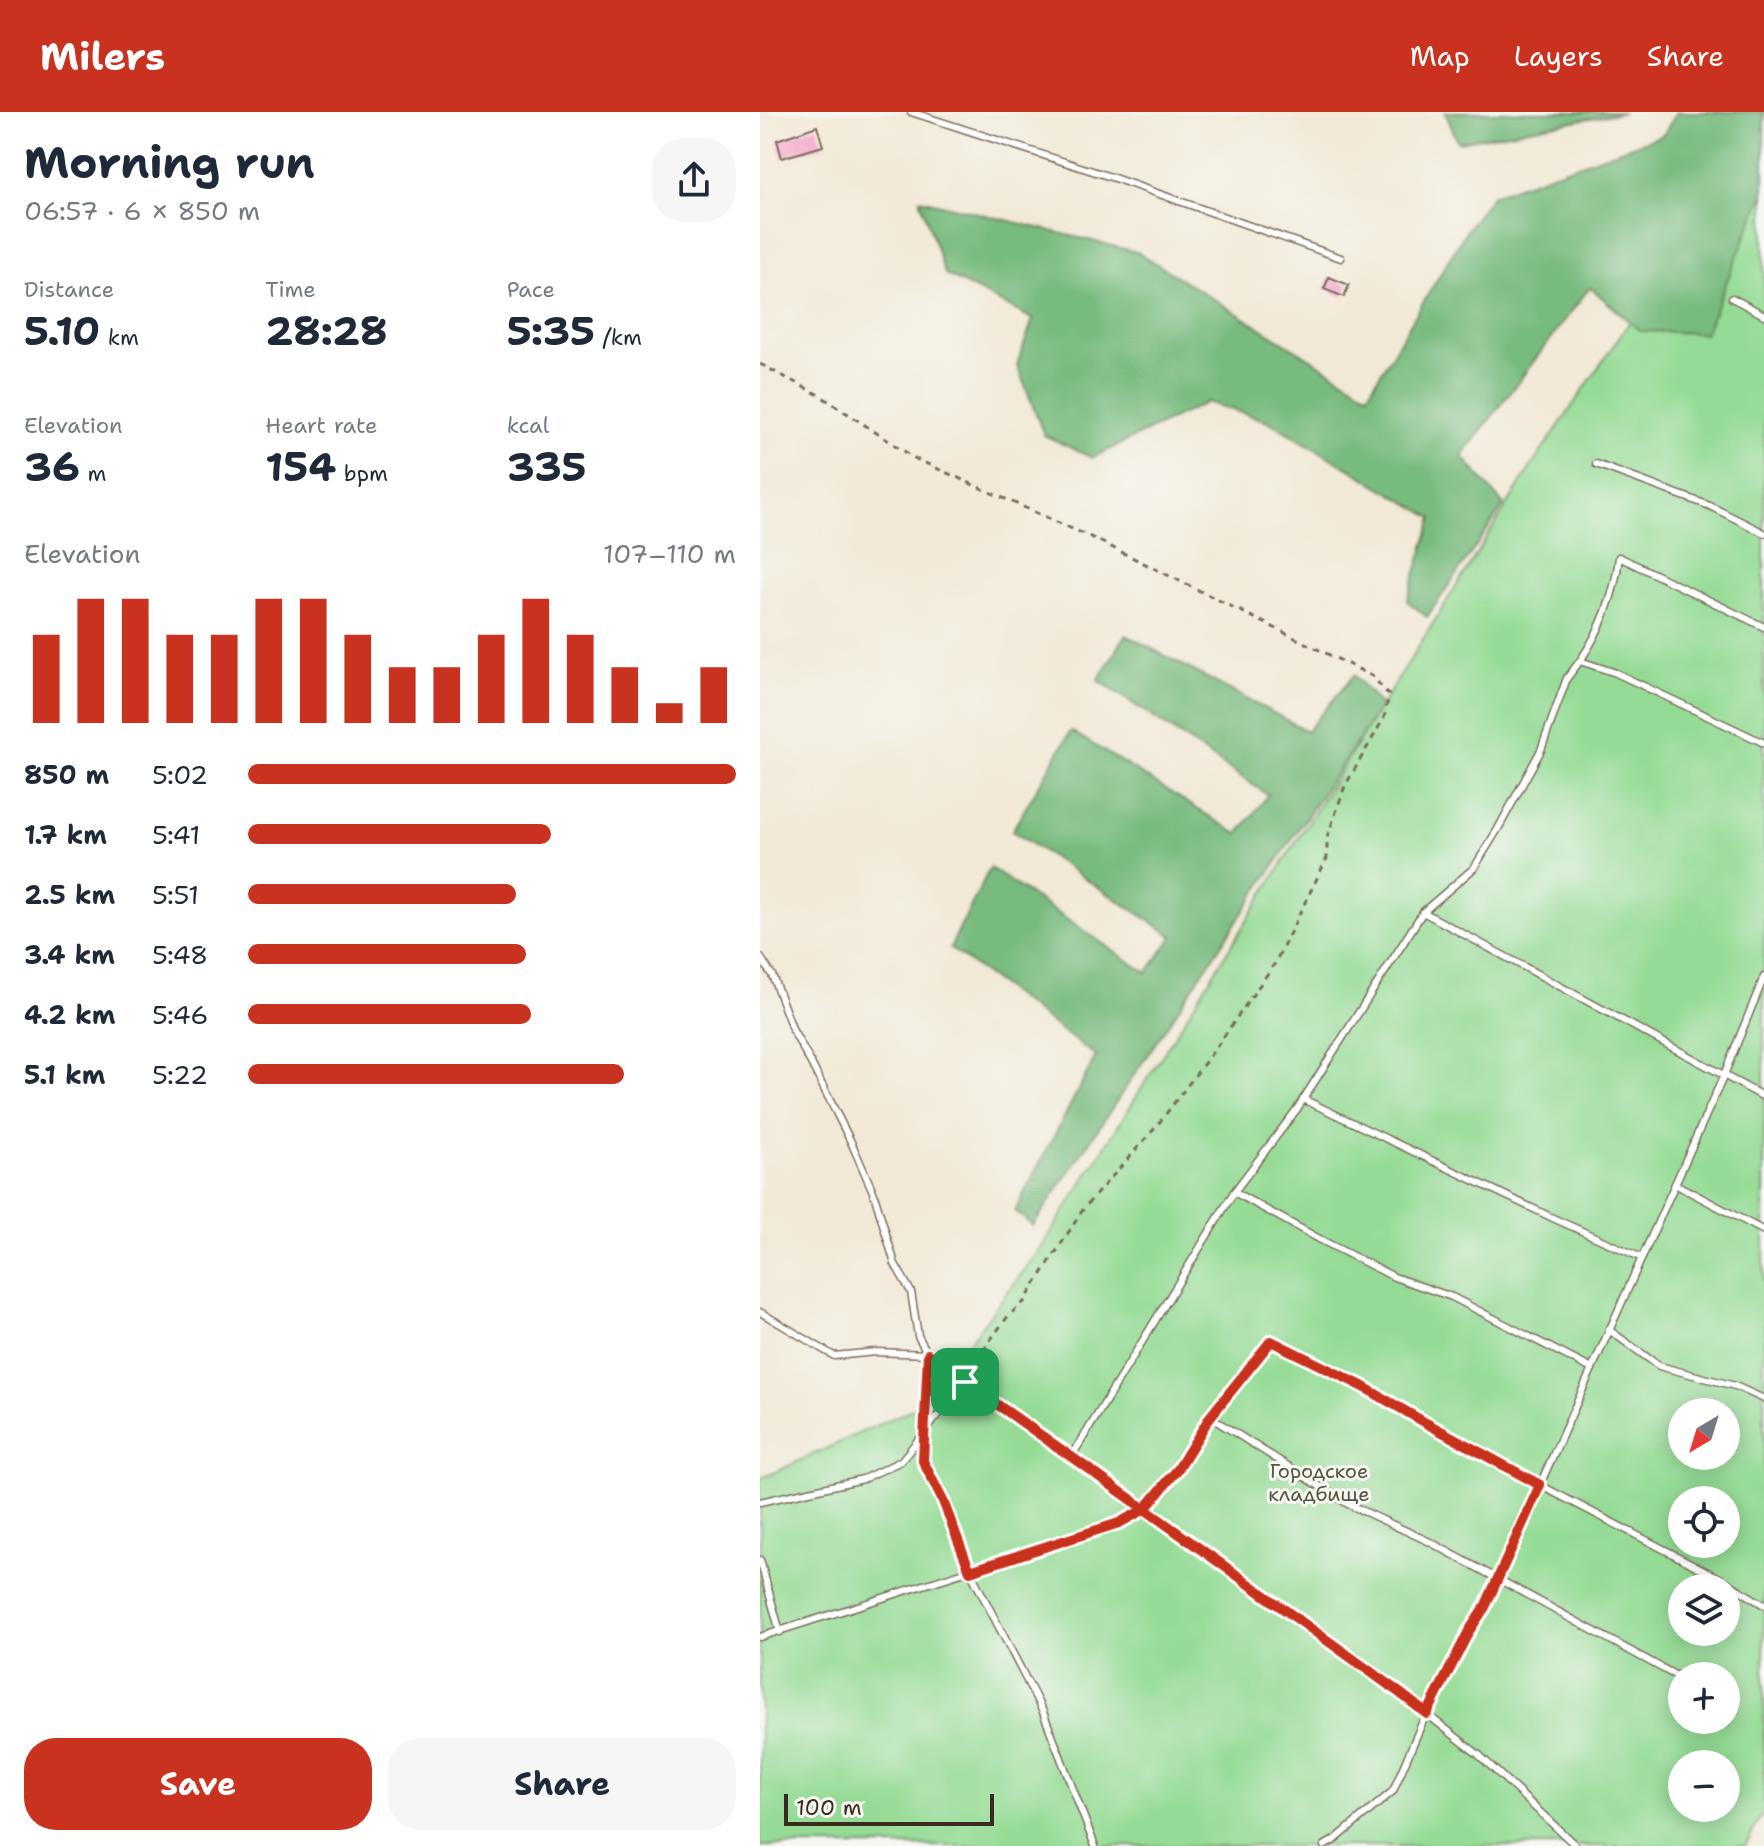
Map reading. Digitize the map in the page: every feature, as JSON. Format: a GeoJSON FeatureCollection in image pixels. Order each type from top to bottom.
{"type":"FeatureCollection","features":[{"type":"Feature","properties":{"kind":"lane"},"geometry":{"type":"LineString","coordinates":[[911,112],[1114,178],[1341,258]]}},
{"type":"Feature","properties":{"kind":"lane"},"geometry":{"type":"LineString","coordinates":[[1732,298],[1764,315]]}},
{"type":"Feature","properties":{"kind":"lane"},"geometry":{"type":"LineString","coordinates":[[1596,464],[1710,506],[1764,533]]}},
{"type":"Feature","properties":{"kind":"lane"},"geometry":{"type":"LineString","coordinates":[[1072,1456],[1234,1192],[1303,1099],[1423,912],[1474,868],[1482,855],[1541,750],[1567,678],[1596,637],[1617,576],[1619,557],[1764,627]]}},
{"type":"Feature","properties":{"kind":"lane"},"geometry":{"type":"LineString","coordinates":[[1580,661],[1616,673],[1764,743]]}},
{"type":"Feature","properties":{"kind":"lane"},"geometry":{"type":"LineString","coordinates":[[1423,912],[1764,1097]]}},
{"type":"Feature","properties":{"kind":"lane"},"geometry":{"type":"LineString","coordinates":[[760,957],[772,975],[793,1031],[852,1144],[874,1194],[895,1264],[911,1292],[918,1336],[928,1354],[1427,1714],[1479,1755],[1576,1846]]}},
{"type":"Feature","properties":{"kind":"lane"},"geometry":{"type":"LineString","coordinates":[[1324,1846],[1393,1791],[1427,1714],[1498,1579],[1724,1075],[1764,977]]}},
{"type":"Feature","properties":{"kind":"lane"},"geometry":{"type":"LineString","coordinates":[[1303,1099],[1642,1258]]}},
{"type":"Feature","properties":{"kind":"lane"},"geometry":{"type":"LineString","coordinates":[[1675,1184],[1764,1231]]}},
{"type":"Feature","properties":{"kind":"lane"},"geometry":{"type":"LineString","coordinates":[[1234,1192],[1394,1277],[1452,1297],[1592,1369]]}},
{"type":"Feature","properties":{"kind":"lane"},"geometry":{"type":"LineString","coordinates":[[760,1312],[834,1356],[876,1352],[928,1354]]}},
{"type":"Feature","properties":{"kind":"lane"},"geometry":{"type":"LineString","coordinates":[[1609,1330],[1659,1366],[1735,1386],[1764,1399]]}},
{"type":"Feature","properties":{"kind":"lane"},"geometry":{"type":"LineString","coordinates":[[760,1637],[1119,1523],[1145,1509],[1178,1469],[1210,1417],[1271,1341],[1362,1386],[1540,1485],[1725,1581],[1764,1605]]}},
{"type":"Feature","properties":{"kind":"lane"},"geometry":{"type":"LineString","coordinates":[[928,1354],[923,1461],[943,1501],[970,1571],[1043,1712],[1095,1846]]}},
{"type":"Feature","properties":{"kind":"lane"},"geometry":{"type":"LineString","coordinates":[[760,1502],[863,1479],[901,1461],[965,1382]]}},
{"type":"Feature","properties":{"kind":"lane"},"geometry":{"type":"LineString","coordinates":[[1210,1417],[1348,1504],[1430,1542],[1668,1671]]}},
{"type":"Feature","properties":{"kind":"lane"},"geometry":{"type":"LineString","coordinates":[[760,1560],[780,1632]]}},
{"type":"Feature","properties":{"kind":"path"},"geometry":{"type":"LineString","coordinates":[[760,364],[821,396],[916,459],[1097,540],[1372,676],[1389,695],[1384,718],[1345,786],[1327,838],[1327,858],[1275,963],[1156,1127],[1084,1208],[1024,1302],[1009,1315],[988,1343],[965,1382]]}},
{"type":"Feature","properties":{"kind":"green space"},"geometry":{"type":"Polygon","coordinates":[[[1445,112],[1624,112],[1458,142],[1445,112]]]}},
{"type":"Feature","properties":{"kind":"green space"},"geometry":{"type":"Polygon","coordinates":[[[1677,112],[1764,112],[1764,193],[1705,333],[1640,331],[1590,287],[1462,456],[1504,505],[1427,617],[1407,601],[1433,518],[1268,421],[1207,402],[1092,458],[1044,435],[1017,365],[1033,319],[945,274],[920,199],[1137,252],[1368,394],[1468,228],[1492,195],[1663,135],[1677,112]]]}},
{"type":"Feature","properties":{"kind":"green space","name":"Городское кладбище"},"geometry":{"type":"Polygon","coordinates":[[[1764,112],[1764,1812],[1745,1846],[760,1846],[760,1479],[921,1405],[1044,1244],[1531,467],[1645,299],[1764,112]]]}},
{"type":"Feature","properties":{"kind":"green space"},"geometry":{"type":"Polygon","coordinates":[[[1126,635],[1307,731],[1354,675],[1381,706],[1033,1226],[1015,1211],[1096,1056],[950,948],[990,868],[1147,973],[1173,936],[1012,831],[1071,731],[1238,834],[1268,795],[1098,680],[1126,635]]]}},
{"type":"Feature","properties":{"kind":"building"},"geometry":{"type":"Polygon","coordinates":[[[817,126],[823,146],[782,158],[777,140],[817,126]]]}},
{"type":"Feature","properties":{"kind":"building"},"geometry":{"type":"Polygon","coordinates":[[[1329,277],[1349,285],[1344,297],[1324,289],[1329,277]]]}},
{"type":"Feature","properties":{"kind":"route"},"geometry":{"type":"LineString","coordinates":[[965,1382],[928,1354],[923,1461],[943,1501],[970,1571],[1119,1523],[1145,1509],[1178,1469],[1210,1417],[1271,1341],[1362,1386],[1540,1485],[1485,1607],[1469,1631],[1427,1714],[1400,1693],[1145,1509],[1072,1456],[965,1382]]}}]}
